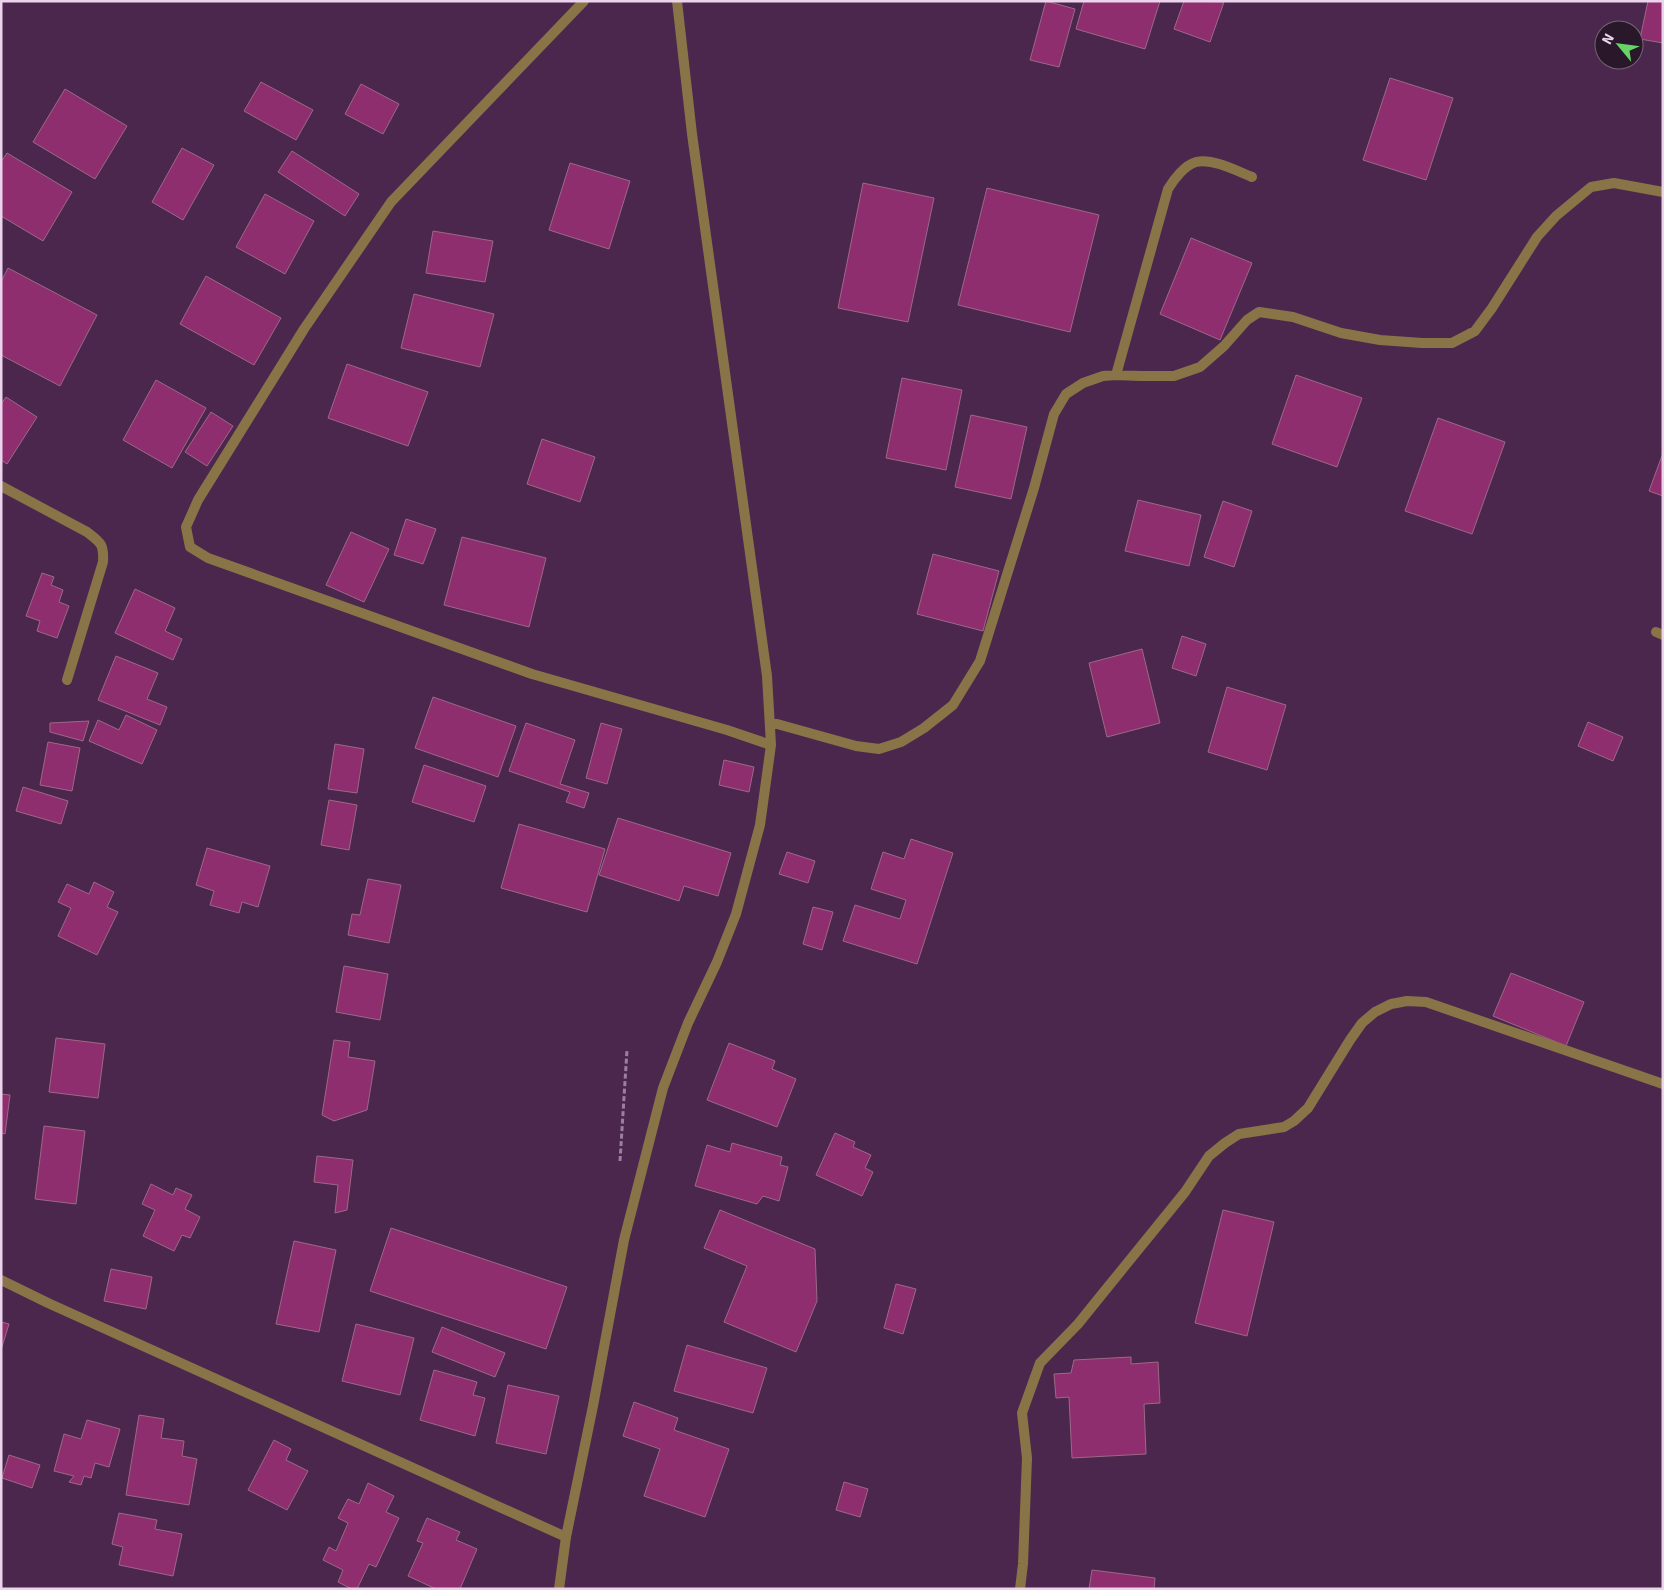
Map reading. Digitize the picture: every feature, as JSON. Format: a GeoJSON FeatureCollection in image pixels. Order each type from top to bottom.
{"type":"FeatureCollection","features":[{"type":"Feature","properties":{"kind":"street"},"geometry":{"type":"LineString","coordinates":[[584,1],[391,202],[304,329],[198,500],[186,527],[190,547],[208,558],[532,674],[727,730],[771,745]]}},
{"type":"Feature","properties":{"kind":"street"},"geometry":{"type":"LineString","coordinates":[[560,1589],[566,1537],[594,1406],[624,1240],[663,1088],[688,1023],[717,962],[736,914],[760,825],[771,745],[767,676],[692,134],[677,1]]}},
{"type":"Feature","properties":{"kind":"street"},"geometry":{"type":"LineString","coordinates":[[1116,374],[1168,188],[1178,174],[1196,162],[1218,163],[1252,177]]}},
{"type":"Feature","properties":{"kind":"street"},"geometry":{"type":"LineString","coordinates":[[770,722],[856,746],[879,749],[902,742],[924,728],[953,705],[980,661],[1034,488],[1054,414],[1066,394],[1083,383],[1116,374],[1174,376],[1200,367],[1224,346],[1247,320],[1259,312],[1293,317],[1341,333],[1380,340],[1452,343],[1475,331],[1492,308],[1537,237],[1556,216],[1591,187],[1614,183],[1663,192]]}},
{"type":"Feature","properties":{"kind":"street"},"geometry":{"type":"LineString","coordinates":[[1,486],[87,532],[104,549],[103,562],[67,680]]}},
{"type":"Feature","properties":{"kind":"street"},"geometry":{"type":"LineString","coordinates":[[1020,1589],[1023,1564],[1027,1458],[1022,1413],[1040,1363],[1078,1324],[1185,1192],[1209,1156],[1239,1134],[1284,1127],[1294,1121],[1308,1108],[1362,1023],[1375,1012],[1391,1004],[1406,1001],[1426,1002],[1663,1084]]}},
{"type":"Feature","properties":{"kind":"street"},"geometry":{"type":"LineString","coordinates":[[1,1280],[566,1537]]}},
{"type":"Feature","properties":{"kind":"building"},"geometry":{"type":"Polygon","coordinates":[[[1046,1],[1075,9],[1059,67],[1030,60],[1046,1]]]}},
{"type":"Feature","properties":{"kind":"building"},"geometry":{"type":"Polygon","coordinates":[[[1084,1],[1160,1],[1145,49],[1076,29],[1084,1]]]}},
{"type":"Feature","properties":{"kind":"building"},"geometry":{"type":"Polygon","coordinates":[[[1184,1],[1224,2],[1210,42],[1174,29],[1184,1]]]}},
{"type":"Feature","properties":{"kind":"building"},"geometry":{"type":"Polygon","coordinates":[[[1648,1],[1663,1],[1663,43],[1644,40],[1644,20],[1648,1]]]}},
{"type":"Feature","properties":{"kind":"building"},"geometry":{"type":"Polygon","coordinates":[[[1390,78],[1453,98],[1426,180],[1363,160],[1390,78]]]}},
{"type":"Feature","properties":{"kind":"building"},"geometry":{"type":"Polygon","coordinates":[[[261,82],[313,110],[296,140],[244,111],[261,82]]]}},
{"type":"Feature","properties":{"kind":"building"},"geometry":{"type":"Polygon","coordinates":[[[361,84],[399,104],[383,134],[345,114],[361,84]]]}},
{"type":"Feature","properties":{"kind":"building"},"geometry":{"type":"Polygon","coordinates":[[[65,89],[127,126],[95,179],[33,142],[65,89]]]}},
{"type":"Feature","properties":{"kind":"building"},"geometry":{"type":"Polygon","coordinates":[[[182,148],[214,165],[183,220],[152,202],[182,148]]]}},
{"type":"Feature","properties":{"kind":"building"},"geometry":{"type":"Polygon","coordinates":[[[292,151],[359,194],[345,216],[278,172],[292,151]]]}},
{"type":"Feature","properties":{"kind":"building"},"geometry":{"type":"Polygon","coordinates":[[[7,153],[72,192],[43,241],[1,216],[1,162],[7,153]]]}},
{"type":"Feature","properties":{"kind":"building"},"geometry":{"type":"Polygon","coordinates":[[[570,163],[630,181],[609,249],[549,230],[570,163]]]}},
{"type":"Feature","properties":{"kind":"building"},"geometry":{"type":"Polygon","coordinates":[[[863,183],[934,198],[908,322],[838,308],[863,183]]]}},
{"type":"Feature","properties":{"kind":"building"},"geometry":{"type":"Polygon","coordinates":[[[987,188],[1099,215],[1070,332],[958,305],[987,188]]]}},
{"type":"Feature","properties":{"kind":"building"},"geometry":{"type":"Polygon","coordinates":[[[265,194],[314,221],[285,274],[236,247],[265,194]]]}},
{"type":"Feature","properties":{"kind":"building"},"geometry":{"type":"Polygon","coordinates":[[[433,231],[493,241],[485,282],[426,273],[433,231]]]}},
{"type":"Feature","properties":{"kind":"building"},"geometry":{"type":"Polygon","coordinates":[[[1191,238],[1252,263],[1220,340],[1160,314],[1191,238]]]}},
{"type":"Feature","properties":{"kind":"building"},"geometry":{"type":"Polygon","coordinates":[[[8,268],[97,315],[60,386],[1,355],[1,282],[8,268]]]}},
{"type":"Feature","properties":{"kind":"building"},"geometry":{"type":"Polygon","coordinates":[[[206,276],[281,318],[254,365],[180,324],[206,276]]]}},
{"type":"Feature","properties":{"kind":"building"},"geometry":{"type":"Polygon","coordinates":[[[414,294],[494,314],[480,367],[401,348],[414,294]]]}},
{"type":"Feature","properties":{"kind":"building"},"geometry":{"type":"Polygon","coordinates":[[[347,364],[428,392],[408,446],[328,418],[347,364]]]}},
{"type":"Feature","properties":{"kind":"building"},"geometry":{"type":"Polygon","coordinates":[[[1296,375],[1362,398],[1337,467],[1272,444],[1296,375]]]}},
{"type":"Feature","properties":{"kind":"building"},"geometry":{"type":"Polygon","coordinates":[[[902,378],[962,390],[946,470],[886,458],[902,378]]]}},
{"type":"Feature","properties":{"kind":"building"},"geometry":{"type":"Polygon","coordinates":[[[156,380],[206,408],[172,468],[123,440],[156,380]]]}},
{"type":"Feature","properties":{"kind":"building"},"geometry":{"type":"Polygon","coordinates":[[[6,397],[37,417],[7,464],[1,460],[1,404],[6,397]]]}},
{"type":"Feature","properties":{"kind":"building"},"geometry":{"type":"Polygon","coordinates":[[[211,412],[233,426],[207,466],[185,452],[211,412]]]}},
{"type":"Feature","properties":{"kind":"building"},"geometry":{"type":"Polygon","coordinates":[[[971,415],[1027,427],[1011,499],[955,487],[971,415]]]}},
{"type":"Feature","properties":{"kind":"building"},"geometry":{"type":"Polygon","coordinates":[[[1438,418],[1505,442],[1472,534],[1405,511],[1438,418]]]}},
{"type":"Feature","properties":{"kind":"building"},"geometry":{"type":"Polygon","coordinates":[[[542,439],[595,457],[580,502],[527,484],[542,439]]]}},
{"type":"Feature","properties":{"kind":"building"},"geometry":{"type":"Polygon","coordinates":[[[1663,453],[1663,496],[1649,491],[1663,453]]]}},
{"type":"Feature","properties":{"kind":"building"},"geometry":{"type":"Polygon","coordinates":[[[1138,500],[1201,515],[1189,566],[1125,551],[1138,500]]]}},
{"type":"Feature","properties":{"kind":"building"},"geometry":{"type":"Polygon","coordinates":[[[1223,501],[1252,511],[1234,567],[1204,557],[1223,501]]]}},
{"type":"Feature","properties":{"kind":"building"},"geometry":{"type":"Polygon","coordinates":[[[406,519],[436,529],[423,564],[394,555],[406,519]]]}},
{"type":"Feature","properties":{"kind":"building"},"geometry":{"type":"Polygon","coordinates":[[[351,532],[389,549],[364,602],[326,585],[351,532]]]}},
{"type":"Feature","properties":{"kind":"building"},"geometry":{"type":"Polygon","coordinates":[[[462,537],[546,558],[529,627],[444,605],[462,537]]]}},
{"type":"Feature","properties":{"kind":"building"},"geometry":{"type":"Polygon","coordinates":[[[933,554],[999,571],[983,631],[917,614],[933,554]]]}},
{"type":"Feature","properties":{"kind":"building"},"geometry":{"type":"Polygon","coordinates":[[[42,573],[54,577],[51,585],[63,590],[59,602],[69,606],[57,638],[37,631],[40,621],[26,616],[42,573]]]}},
{"type":"Feature","properties":{"kind":"building"},"geometry":{"type":"Polygon","coordinates":[[[135,589],[175,608],[165,631],[182,639],[173,660],[115,633],[135,589]]]}},
{"type":"Feature","properties":{"kind":"building"},"geometry":{"type":"Polygon","coordinates":[[[1182,636],[1206,644],[1196,676],[1172,668],[1182,636]]]}},
{"type":"Feature","properties":{"kind":"building"},"geometry":{"type":"Polygon","coordinates":[[[1142,649],[1160,723],[1107,737],[1089,663],[1142,649]]]}},
{"type":"Feature","properties":{"kind":"building"},"geometry":{"type":"Polygon","coordinates":[[[116,656],[158,673],[147,699],[167,707],[160,725],[98,700],[116,656]]]}},
{"type":"Feature","properties":{"kind":"building"},"geometry":{"type":"Polygon","coordinates":[[[1227,687],[1286,705],[1267,770],[1208,752],[1227,687]]]}},
{"type":"Feature","properties":{"kind":"building"},"geometry":{"type":"Polygon","coordinates":[[[433,697],[516,726],[498,777],[415,748],[433,697]]]}},
{"type":"Feature","properties":{"kind":"building"},"geometry":{"type":"Polygon","coordinates":[[[126,715],[157,730],[142,764],[89,741],[98,720],[119,730],[126,715]]]}},
{"type":"Feature","properties":{"kind":"building"},"geometry":{"type":"Polygon","coordinates":[[[89,721],[83,741],[50,732],[50,723],[89,721]]]}},
{"type":"Feature","properties":{"kind":"building"},"geometry":{"type":"Polygon","coordinates":[[[1588,722],[1623,737],[1613,761],[1578,746],[1588,722]]]}},
{"type":"Feature","properties":{"kind":"building"},"geometry":{"type":"Polygon","coordinates":[[[526,723],[575,740],[560,784],[589,793],[584,808],[566,802],[570,792],[509,771],[526,723]]]}},
{"type":"Feature","properties":{"kind":"building"},"geometry":{"type":"Polygon","coordinates":[[[601,723],[622,729],[607,784],[586,778],[601,723]]]}},
{"type":"Feature","properties":{"kind":"building"},"geometry":{"type":"Polygon","coordinates":[[[48,742],[80,748],[72,791],[40,785],[48,742]]]}},
{"type":"Feature","properties":{"kind":"building"},"geometry":{"type":"Polygon","coordinates":[[[335,744],[364,749],[357,793],[328,789],[335,744]]]}},
{"type":"Feature","properties":{"kind":"building"},"geometry":{"type":"Polygon","coordinates":[[[724,760],[754,767],[749,792],[719,785],[724,760]]]}},
{"type":"Feature","properties":{"kind":"building"},"geometry":{"type":"Polygon","coordinates":[[[424,765],[486,786],[474,822],[412,802],[424,765]]]}},
{"type":"Feature","properties":{"kind":"building"},"geometry":{"type":"Polygon","coordinates":[[[23,787],[68,801],[61,824],[16,811],[23,787]]]}},
{"type":"Feature","properties":{"kind":"building"},"geometry":{"type":"Polygon","coordinates":[[[329,800],[357,805],[349,850],[321,845],[329,800]]]}},
{"type":"Feature","properties":{"kind":"building"},"geometry":{"type":"Polygon","coordinates":[[[618,818],[731,853],[718,896],[684,886],[679,901],[599,875],[618,818]]]}},
{"type":"Feature","properties":{"kind":"building"},"geometry":{"type":"Polygon","coordinates":[[[519,824],[605,849],[587,912],[501,888],[519,824]]]}},
{"type":"Feature","properties":{"kind":"building"},"geometry":{"type":"Polygon","coordinates":[[[911,839],[953,853],[917,964],[843,941],[855,905],[900,919],[906,900],[871,889],[883,852],[904,859],[911,839]]]}},
{"type":"Feature","properties":{"kind":"building"},"geometry":{"type":"Polygon","coordinates":[[[207,848],[270,866],[258,907],[242,902],[239,913],[210,905],[214,891],[196,885],[207,848]]]}},
{"type":"Feature","properties":{"kind":"building"},"geometry":{"type":"Polygon","coordinates":[[[787,852],[815,861],[808,883],[779,874],[787,852]]]}},
{"type":"Feature","properties":{"kind":"building"},"geometry":{"type":"Polygon","coordinates":[[[368,879],[401,885],[389,943],[348,935],[352,914],[360,915],[368,879]]]}},
{"type":"Feature","properties":{"kind":"building"},"geometry":{"type":"Polygon","coordinates":[[[94,882],[114,892],[107,907],[118,912],[97,955],[58,936],[71,908],[58,902],[67,884],[89,894],[94,882]]]}},
{"type":"Feature","properties":{"kind":"building"},"geometry":{"type":"Polygon","coordinates":[[[813,907],[833,912],[822,950],[803,944],[813,907]]]}},
{"type":"Feature","properties":{"kind":"building"},"geometry":{"type":"Polygon","coordinates":[[[344,966],[388,974],[380,1020],[336,1012],[344,966]]]}},
{"type":"Feature","properties":{"kind":"building"},"geometry":{"type":"Polygon","coordinates":[[[1511,973],[1584,1002],[1566,1046],[1493,1016],[1511,973]]]}},
{"type":"Feature","properties":{"kind":"building"},"geometry":{"type":"Polygon","coordinates":[[[56,1038],[105,1044],[98,1098],[49,1092],[56,1038]]]}},
{"type":"Feature","properties":{"kind":"building"},"geometry":{"type":"Polygon","coordinates":[[[334,1040],[350,1042],[348,1057],[375,1061],[367,1110],[334,1121],[322,1115],[334,1040]]]}},
{"type":"Feature","properties":{"kind":"building"},"geometry":{"type":"Polygon","coordinates":[[[729,1043],[775,1061],[772,1069],[796,1079],[777,1127],[707,1100],[729,1043]]]}},
{"type":"Feature","properties":{"kind":"building"},"geometry":{"type":"Polygon","coordinates":[[[1,1094],[10,1095],[5,1134],[1,1133],[1,1094]]]}},
{"type":"Feature","properties":{"kind":"building"},"geometry":{"type":"Polygon","coordinates":[[[44,1126],[85,1131],[76,1204],[35,1199],[44,1126]]]}},
{"type":"Feature","properties":{"kind":"building"},"geometry":{"type":"Polygon","coordinates":[[[835,1133],[855,1142],[853,1147],[871,1155],[865,1168],[873,1172],[862,1196],[816,1175],[835,1133]]]}},
{"type":"Feature","properties":{"kind":"building"},"geometry":{"type":"Polygon","coordinates":[[[732,1143],[782,1157],[780,1165],[788,1167],[779,1201],[763,1196],[757,1204],[695,1186],[707,1145],[730,1152],[732,1143]]]}},
{"type":"Feature","properties":{"kind":"building"},"geometry":{"type":"Polygon","coordinates":[[[317,1156],[353,1160],[347,1210],[335,1213],[338,1185],[314,1182],[317,1156]]]}},
{"type":"Feature","properties":{"kind":"building"},"geometry":{"type":"Polygon","coordinates":[[[151,1184],[173,1195],[176,1188],[192,1195],[185,1209],[200,1217],[190,1238],[182,1235],[174,1251],[143,1236],[155,1210],[142,1204],[151,1184]]]}},
{"type":"Feature","properties":{"kind":"building"},"geometry":{"type":"Polygon","coordinates":[[[720,1210],[815,1249],[817,1301],[796,1352],[724,1322],[747,1266],[704,1248],[720,1210]]]}},
{"type":"Feature","properties":{"kind":"building"},"geometry":{"type":"Polygon","coordinates":[[[1223,1210],[1274,1222],[1247,1336],[1195,1323],[1223,1210]]]}},
{"type":"Feature","properties":{"kind":"building"},"geometry":{"type":"Polygon","coordinates":[[[391,1228],[567,1287],[546,1349],[370,1291],[391,1228]]]}},
{"type":"Feature","properties":{"kind":"building"},"geometry":{"type":"Polygon","coordinates":[[[294,1241],[336,1250],[319,1332],[276,1324],[294,1241]]]}},
{"type":"Feature","properties":{"kind":"building"},"geometry":{"type":"Polygon","coordinates":[[[111,1269],[152,1277],[146,1309],[104,1301],[111,1269]]]}},
{"type":"Feature","properties":{"kind":"building"},"geometry":{"type":"Polygon","coordinates":[[[896,1284],[916,1289],[903,1334],[884,1328],[896,1284]]]}},
{"type":"Feature","properties":{"kind":"building"},"geometry":{"type":"Polygon","coordinates":[[[1,1322],[9,1324],[1,1350],[1,1322]]]}},
{"type":"Feature","properties":{"kind":"building"},"geometry":{"type":"Polygon","coordinates":[[[356,1324],[414,1338],[400,1395],[342,1381],[356,1324]]]}},
{"type":"Feature","properties":{"kind":"building"},"geometry":{"type":"Polygon","coordinates":[[[442,1327],[505,1353],[495,1377],[432,1352],[442,1327]]]}},
{"type":"Feature","properties":{"kind":"building"},"geometry":{"type":"Polygon","coordinates":[[[687,1345],[767,1368],[753,1413],[674,1391],[687,1345]]]}},
{"type":"Feature","properties":{"kind":"building"},"geometry":{"type":"Polygon","coordinates":[[[1131,1357],[1131,1364],[1158,1362],[1160,1403],[1144,1404],[1146,1454],[1072,1458],[1069,1397],[1056,1398],[1054,1374],[1071,1373],[1074,1360],[1131,1357]]]}},
{"type":"Feature","properties":{"kind":"building"},"geometry":{"type":"Polygon","coordinates":[[[434,1370],[477,1382],[473,1395],[485,1398],[475,1436],[420,1420],[434,1370]]]}},
{"type":"Feature","properties":{"kind":"building"},"geometry":{"type":"Polygon","coordinates":[[[508,1385],[559,1396],[546,1454],[496,1443],[508,1385]]]}},
{"type":"Feature","properties":{"kind":"building"},"geometry":{"type":"Polygon","coordinates":[[[634,1402],[678,1418],[674,1430],[729,1449],[705,1517],[644,1496],[660,1449],[623,1436],[634,1402]]]}},
{"type":"Feature","properties":{"kind":"building"},"geometry":{"type":"Polygon","coordinates":[[[139,1415],[164,1419],[161,1438],[184,1441],[182,1456],[197,1459],[189,1505],[126,1495],[139,1415]]]}},
{"type":"Feature","properties":{"kind":"building"},"geometry":{"type":"Polygon","coordinates":[[[87,1420],[120,1429],[109,1467],[95,1463],[91,1478],[84,1476],[81,1485],[69,1482],[74,1476],[54,1471],[64,1434],[81,1439],[87,1420]]]}},
{"type":"Feature","properties":{"kind":"building"},"geometry":{"type":"Polygon","coordinates":[[[274,1440],[291,1449],[286,1460],[308,1471],[287,1510],[248,1490],[274,1440]]]}},
{"type":"Feature","properties":{"kind":"building"},"geometry":{"type":"Polygon","coordinates":[[[9,1455],[40,1465],[32,1488],[2,1478],[9,1455]]]}},
{"type":"Feature","properties":{"kind":"building"},"geometry":{"type":"Polygon","coordinates":[[[844,1482],[868,1489],[860,1517],[836,1510],[844,1482]]]}},
{"type":"Feature","properties":{"kind":"building"},"geometry":{"type":"Polygon","coordinates":[[[368,1483],[394,1496],[386,1512],[399,1518],[376,1567],[369,1564],[357,1589],[352,1589],[338,1582],[343,1570],[323,1560],[329,1547],[336,1551],[348,1523],[338,1518],[348,1499],[359,1504],[368,1483]]]}},
{"type":"Feature","properties":{"kind":"building"},"geometry":{"type":"Polygon","coordinates":[[[119,1513],[157,1520],[155,1529],[182,1534],[173,1576],[119,1565],[123,1547],[112,1544],[119,1513]]]}},
{"type":"Feature","properties":{"kind":"building"},"geometry":{"type":"Polygon","coordinates":[[[427,1518],[460,1532],[456,1540],[477,1549],[460,1589],[436,1589],[408,1576],[423,1543],[417,1541],[427,1518]]]}},
{"type":"Feature","properties":{"kind":"building"},"geometry":{"type":"Polygon","coordinates":[[[1092,1570],[1155,1578],[1154,1589],[1089,1589],[1092,1570]]]}}]}
